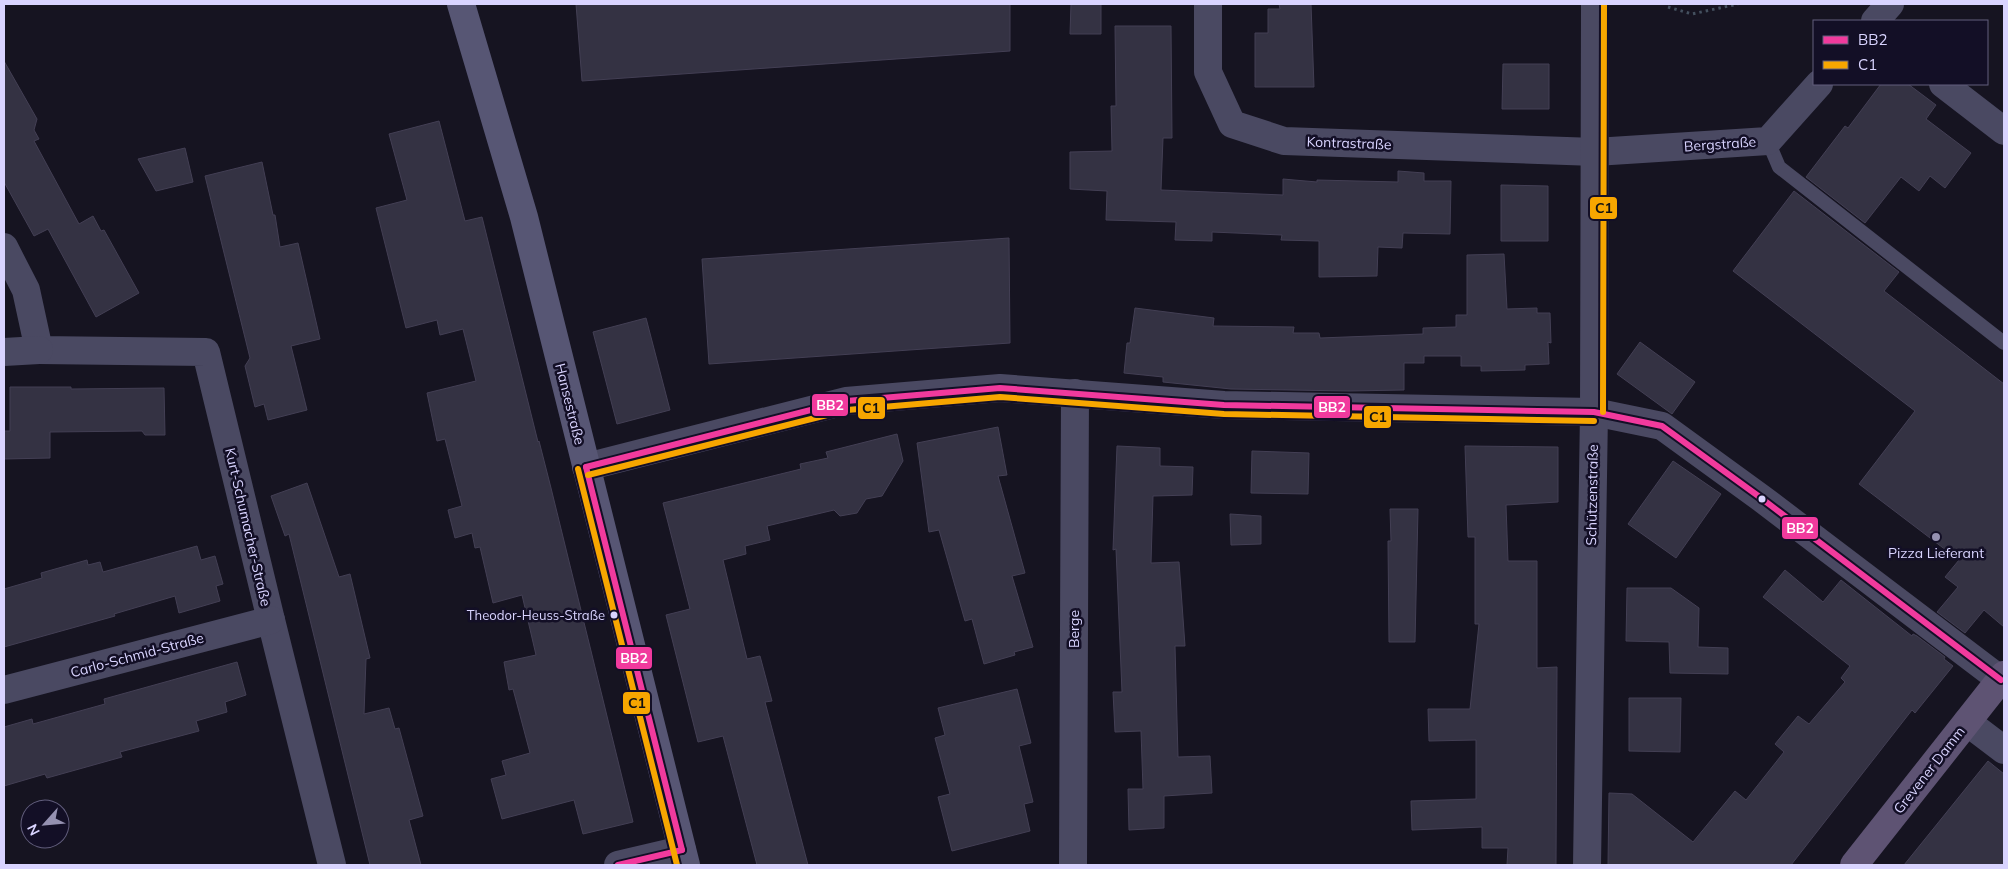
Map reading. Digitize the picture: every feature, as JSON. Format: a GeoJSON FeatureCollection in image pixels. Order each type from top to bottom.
{"type":"FeatureCollection","features":[{"type":"Feature","properties":{"kind":"main road","name":"Grevener Damm"},"geometry":{"type":"LineString","coordinates":[[1854,865],[2002,678]]}},
{"type":"Feature","properties":{"kind":"street","name":"Hansestraße"},"geometry":{"type":"LineString","coordinates":[[460,4],[524,217],[684,857]]}},
{"type":"Feature","properties":{"kind":"street","name":"Kontrastraße"},"geometry":{"type":"LineString","coordinates":[[1208,4],[1208,72],[1232,124],[1284,141],[1595,152]]}},
{"type":"Feature","properties":{"kind":"street","name":"Schützenstraße"},"geometry":{"type":"LineString","coordinates":[[1587,865],[1594,412],[1595,4]]}},
{"type":"Feature","properties":{"kind":"street"},"geometry":{"type":"LineString","coordinates":[[1877,20],[1890,4]]}},
{"type":"Feature","properties":{"kind":"street","name":"Bergstraße"},"geometry":{"type":"LineString","coordinates":[[1595,152],[1768,141],[1818,85]]}},
{"type":"Feature","properties":{"kind":"street"},"geometry":{"type":"LineString","coordinates":[[1944,85],[2004,131]]}},
{"type":"Feature","properties":{"kind":"street"},"geometry":{"type":"LineString","coordinates":[[4,247],[26,290],[39,350]]}},
{"type":"Feature","properties":{"kind":"street","name":"Kurt-Schumacher-Straße"},"geometry":{"type":"LineString","coordinates":[[4,352],[39,350],[206,352],[332,865]]}},
{"type":"Feature","properties":{"kind":"street"},"geometry":{"type":"LineString","coordinates":[[586,467],[846,401],[1000,388],[1224,405],[1594,412],[1662,426],[2002,678]]}},
{"type":"Feature","properties":{"kind":"street","name":"Berge"},"geometry":{"type":"LineString","coordinates":[[1073,865],[1075,393]]}},
{"type":"Feature","properties":{"kind":"street","name":"Carlo-Schmid-Straße"},"geometry":{"type":"LineString","coordinates":[[4,690],[271,620]]}},
{"type":"Feature","properties":{"kind":"street"},"geometry":{"type":"LineString","coordinates":[[1967,722],[2004,750]]}},
{"type":"Feature","properties":{"kind":"street"},"geometry":{"type":"LineString","coordinates":[[618,865],[684,857]]}},
{"type":"Feature","properties":{"kind":"lane"},"geometry":{"type":"LineString","coordinates":[[1768,141],[1779,167],[2004,343]]}},
{"type":"Feature","properties":{"kind":"path"},"geometry":{"type":"LineString","coordinates":[[1668,7],[1692,14],[1738,4]]}},
{"type":"Feature","properties":{"kind":"building"},"geometry":{"type":"Polygon","coordinates":[[[576,4],[1010,4],[1010,51],[582,81],[576,4]]]}},
{"type":"Feature","properties":{"kind":"building"},"geometry":{"type":"Polygon","coordinates":[[[1071,4],[1101,4],[1101,34],[1070,34],[1071,4]]]}},
{"type":"Feature","properties":{"kind":"building"},"geometry":{"type":"Polygon","coordinates":[[[1279,4],[1311,4],[1314,87],[1255,87],[1255,33],[1268,33],[1268,9],[1280,9],[1279,4]]]}},
{"type":"Feature","properties":{"kind":"building"},"geometry":{"type":"Polygon","coordinates":[[[1115,26],[1171,26],[1172,138],[1163,138],[1161,190],[1283,195],[1283,179],[1317,182],[1317,180],[1398,182],[1398,171],[1424,173],[1424,181],[1451,181],[1450,234],[1403,233],[1402,248],[1378,247],[1377,276],[1319,277],[1319,241],[1281,240],[1282,235],[1212,232],[1212,241],[1175,240],[1176,222],[1106,220],[1107,191],[1070,189],[1070,152],[1112,151],[1111,106],[1116,106],[1115,26]]]}},
{"type":"Feature","properties":{"kind":"building"},"geometry":{"type":"Polygon","coordinates":[[[4,61],[37,119],[34,130],[39,139],[34,141],[79,224],[93,216],[101,231],[104,230],[139,293],[96,317],[48,229],[34,236],[4,182],[4,61]]]}},
{"type":"Feature","properties":{"kind":"building"},"geometry":{"type":"Polygon","coordinates":[[[1503,64],[1549,64],[1549,109],[1502,109],[1503,64]]]}},
{"type":"Feature","properties":{"kind":"building"},"geometry":{"type":"Polygon","coordinates":[[[1880,85],[1909,85],[1936,105],[1926,119],[1971,153],[1945,188],[1930,176],[1919,191],[1901,177],[1865,223],[1806,177],[1845,126],[1848,128],[1880,85]]]}},
{"type":"Feature","properties":{"kind":"building"},"geometry":{"type":"Polygon","coordinates":[[[439,121],[465,221],[482,217],[633,822],[583,834],[574,800],[502,819],[491,779],[506,775],[502,761],[530,753],[513,689],[509,690],[504,662],[536,655],[522,595],[493,603],[480,547],[475,548],[472,533],[455,538],[448,510],[462,506],[445,439],[437,441],[427,393],[476,381],[463,329],[440,335],[437,320],[406,328],[376,208],[407,200],[389,134],[439,121]]]}},
{"type":"Feature","properties":{"kind":"building"},"geometry":{"type":"Polygon","coordinates":[[[185,148],[193,182],[156,191],[138,159],[185,148]]]}},
{"type":"Feature","properties":{"kind":"building"},"geometry":{"type":"Polygon","coordinates":[[[262,162],[273,215],[275,215],[280,247],[298,243],[320,339],[291,346],[307,410],[268,420],[264,404],[255,407],[245,366],[250,358],[205,176],[262,162]]]}},
{"type":"Feature","properties":{"kind":"building"},"geometry":{"type":"Polygon","coordinates":[[[1501,185],[1548,186],[1548,241],[1501,241],[1501,185]]]}},
{"type":"Feature","properties":{"kind":"building"},"geometry":{"type":"Polygon","coordinates":[[[1794,191],[1899,272],[1884,291],[2004,384],[2004,627],[1984,610],[1965,633],[1937,612],[1958,587],[1945,577],[1959,560],[1859,484],[1915,411],[1733,271],[1794,191]]]}},
{"type":"Feature","properties":{"kind":"building"},"geometry":{"type":"Polygon","coordinates":[[[1009,238],[1010,343],[709,364],[702,259],[1009,238]]]}},
{"type":"Feature","properties":{"kind":"building"},"geometry":{"type":"Polygon","coordinates":[[[1504,254],[1507,309],[1537,308],[1537,313],[1550,313],[1551,343],[1548,342],[1549,364],[1525,365],[1525,370],[1481,371],[1481,366],[1461,366],[1461,356],[1424,356],[1424,363],[1404,363],[1404,390],[1231,389],[1163,382],[1163,377],[1124,373],[1127,343],[1130,343],[1135,308],[1214,318],[1213,326],[1294,327],[1293,333],[1319,333],[1320,338],[1423,334],[1423,328],[1456,327],[1456,315],[1467,315],[1467,255],[1504,254]]]}},
{"type":"Feature","properties":{"kind":"building"},"geometry":{"type":"Polygon","coordinates":[[[646,318],[670,410],[617,424],[593,332],[646,318]]]}},
{"type":"Feature","properties":{"kind":"building"},"geometry":{"type":"Polygon","coordinates":[[[1640,342],[1695,382],[1672,414],[1617,374],[1640,342]]]}},
{"type":"Feature","properties":{"kind":"building"},"geometry":{"type":"Polygon","coordinates":[[[10,387],[71,387],[71,389],[164,388],[165,435],[145,435],[142,431],[50,432],[50,458],[4,459],[4,431],[10,431],[10,387]]]}},
{"type":"Feature","properties":{"kind":"building"},"geometry":{"type":"Polygon","coordinates":[[[998,427],[1007,475],[998,476],[1025,573],[1012,576],[1033,647],[1014,652],[1015,655],[984,664],[972,619],[965,621],[939,530],[929,532],[917,443],[998,427]]]}},
{"type":"Feature","properties":{"kind":"building"},"geometry":{"type":"Polygon","coordinates":[[[897,434],[903,461],[882,496],[866,499],[857,513],[840,516],[834,510],[767,526],[770,540],[745,546],[746,554],[723,560],[747,659],[760,656],[772,701],[765,702],[808,865],[757,865],[723,736],[698,742],[666,615],[690,609],[663,503],[801,469],[800,464],[828,458],[826,452],[897,434]]]}},
{"type":"Feature","properties":{"kind":"building"},"geometry":{"type":"Polygon","coordinates":[[[1117,446],[1160,448],[1160,466],[1193,467],[1192,495],[1153,496],[1151,563],[1179,562],[1185,646],[1175,646],[1178,757],[1210,756],[1212,793],[1164,796],[1164,828],[1129,830],[1128,789],[1143,789],[1141,731],[1115,732],[1113,692],[1122,692],[1116,549],[1113,550],[1117,446]]]}},
{"type":"Feature","properties":{"kind":"building"},"geometry":{"type":"Polygon","coordinates":[[[1465,446],[1558,447],[1558,502],[1506,505],[1508,561],[1537,561],[1537,668],[1557,667],[1556,865],[1507,865],[1508,848],[1482,848],[1482,827],[1412,830],[1411,801],[1476,799],[1476,740],[1429,741],[1428,709],[1470,709],[1479,624],[1475,624],[1475,537],[1468,537],[1465,446]]]}},
{"type":"Feature","properties":{"kind":"building"},"geometry":{"type":"Polygon","coordinates":[[[1252,451],[1309,453],[1308,494],[1251,493],[1252,451]]]}},
{"type":"Feature","properties":{"kind":"building"},"geometry":{"type":"Polygon","coordinates":[[[1673,461],[1721,494],[1676,558],[1628,524],[1673,461]]]}},
{"type":"Feature","properties":{"kind":"building"},"geometry":{"type":"Polygon","coordinates":[[[307,483],[339,577],[350,574],[370,658],[366,659],[364,714],[389,708],[395,729],[399,728],[423,816],[409,820],[421,865],[370,865],[289,534],[285,536],[271,496],[307,483]]]}},
{"type":"Feature","properties":{"kind":"building"},"geometry":{"type":"Polygon","coordinates":[[[1390,509],[1418,509],[1415,642],[1389,642],[1388,541],[1391,541],[1390,509]]]}},
{"type":"Feature","properties":{"kind":"building"},"geometry":{"type":"Polygon","coordinates":[[[1230,514],[1261,516],[1261,544],[1231,545],[1230,514]]]}},
{"type":"Feature","properties":{"kind":"building"},"geometry":{"type":"Polygon","coordinates":[[[197,546],[201,560],[215,556],[223,584],[216,586],[220,601],[179,613],[175,596],[114,614],[115,616],[4,647],[4,589],[42,578],[41,573],[87,560],[88,565],[100,562],[103,572],[197,546]]]}},
{"type":"Feature","properties":{"kind":"building"},"geometry":{"type":"Polygon","coordinates":[[[1785,570],[1823,602],[1841,580],[1912,636],[1913,634],[1917,636],[1945,657],[1944,659],[1953,666],[1915,713],[1912,710],[1791,865],[1608,865],[1609,793],[1632,794],[1693,842],[1735,791],[1746,800],[1784,752],[1775,744],[1798,716],[1809,724],[1845,682],[1841,678],[1850,666],[1763,597],[1785,570]]]}},
{"type":"Feature","properties":{"kind":"building"},"geometry":{"type":"Polygon","coordinates":[[[1627,588],[1671,588],[1699,608],[1698,647],[1728,648],[1728,674],[1670,673],[1669,642],[1626,641],[1627,588]]]}},
{"type":"Feature","properties":{"kind":"building"},"geometry":{"type":"Polygon","coordinates":[[[237,662],[246,695],[225,702],[227,712],[196,721],[199,731],[120,752],[122,757],[47,778],[45,774],[4,786],[4,727],[32,719],[33,724],[105,704],[104,699],[237,662]]]}},
{"type":"Feature","properties":{"kind":"building"},"geometry":{"type":"Polygon","coordinates":[[[1017,689],[1031,743],[1019,746],[1033,802],[1024,804],[1030,831],[952,851],[938,797],[950,794],[935,738],[945,735],[938,708],[1017,689]]]}},
{"type":"Feature","properties":{"kind":"building"},"geometry":{"type":"Polygon","coordinates":[[[1629,698],[1681,698],[1680,752],[1629,751],[1629,698]]]}},
{"type":"Feature","properties":{"kind":"building"},"geometry":{"type":"Polygon","coordinates":[[[1988,761],[2004,774],[2004,865],[1904,865],[1988,761]]]}},
{"type":"Feature","properties":{"kind":"transit line","name":"C1"},"geometry":{"type":"LineString","coordinates":[[1603,412],[1604,4]]}},
{"type":"Feature","properties":{"kind":"transit line","name":"BB2"},"geometry":{"type":"LineString","coordinates":[[586,467],[846,401],[1000,388],[1224,405],[1594,412],[1662,426],[1761,498],[2001,680]]}},
{"type":"Feature","properties":{"kind":"transit line","name":"C1"},"geometry":{"type":"LineString","coordinates":[[588,475],[847,410],[1000,397],[1224,414],[1594,421]]}},
{"type":"Feature","properties":{"kind":"transit line","name":"BB2"},"geometry":{"type":"LineString","coordinates":[[586,467],[682,850]]}},
{"type":"Feature","properties":{"kind":"transit line","name":"C1"},"geometry":{"type":"LineString","coordinates":[[578,469],[677,865]]}},
{"type":"Feature","properties":{"kind":"transit line","name":"BB2"},"geometry":{"type":"LineString","coordinates":[[618,865],[682,850]]}},
{"type":"Feature","properties":{"kind":"place","name":"Pizza Lieferant"},"geometry":{"type":"Point","coordinates":[1936,537]}},
{"type":"Feature","properties":{"kind":"place","name":"Theodor-Heuss-Straße"},"geometry":{"type":"Point","coordinates":[614,615]}}]}
